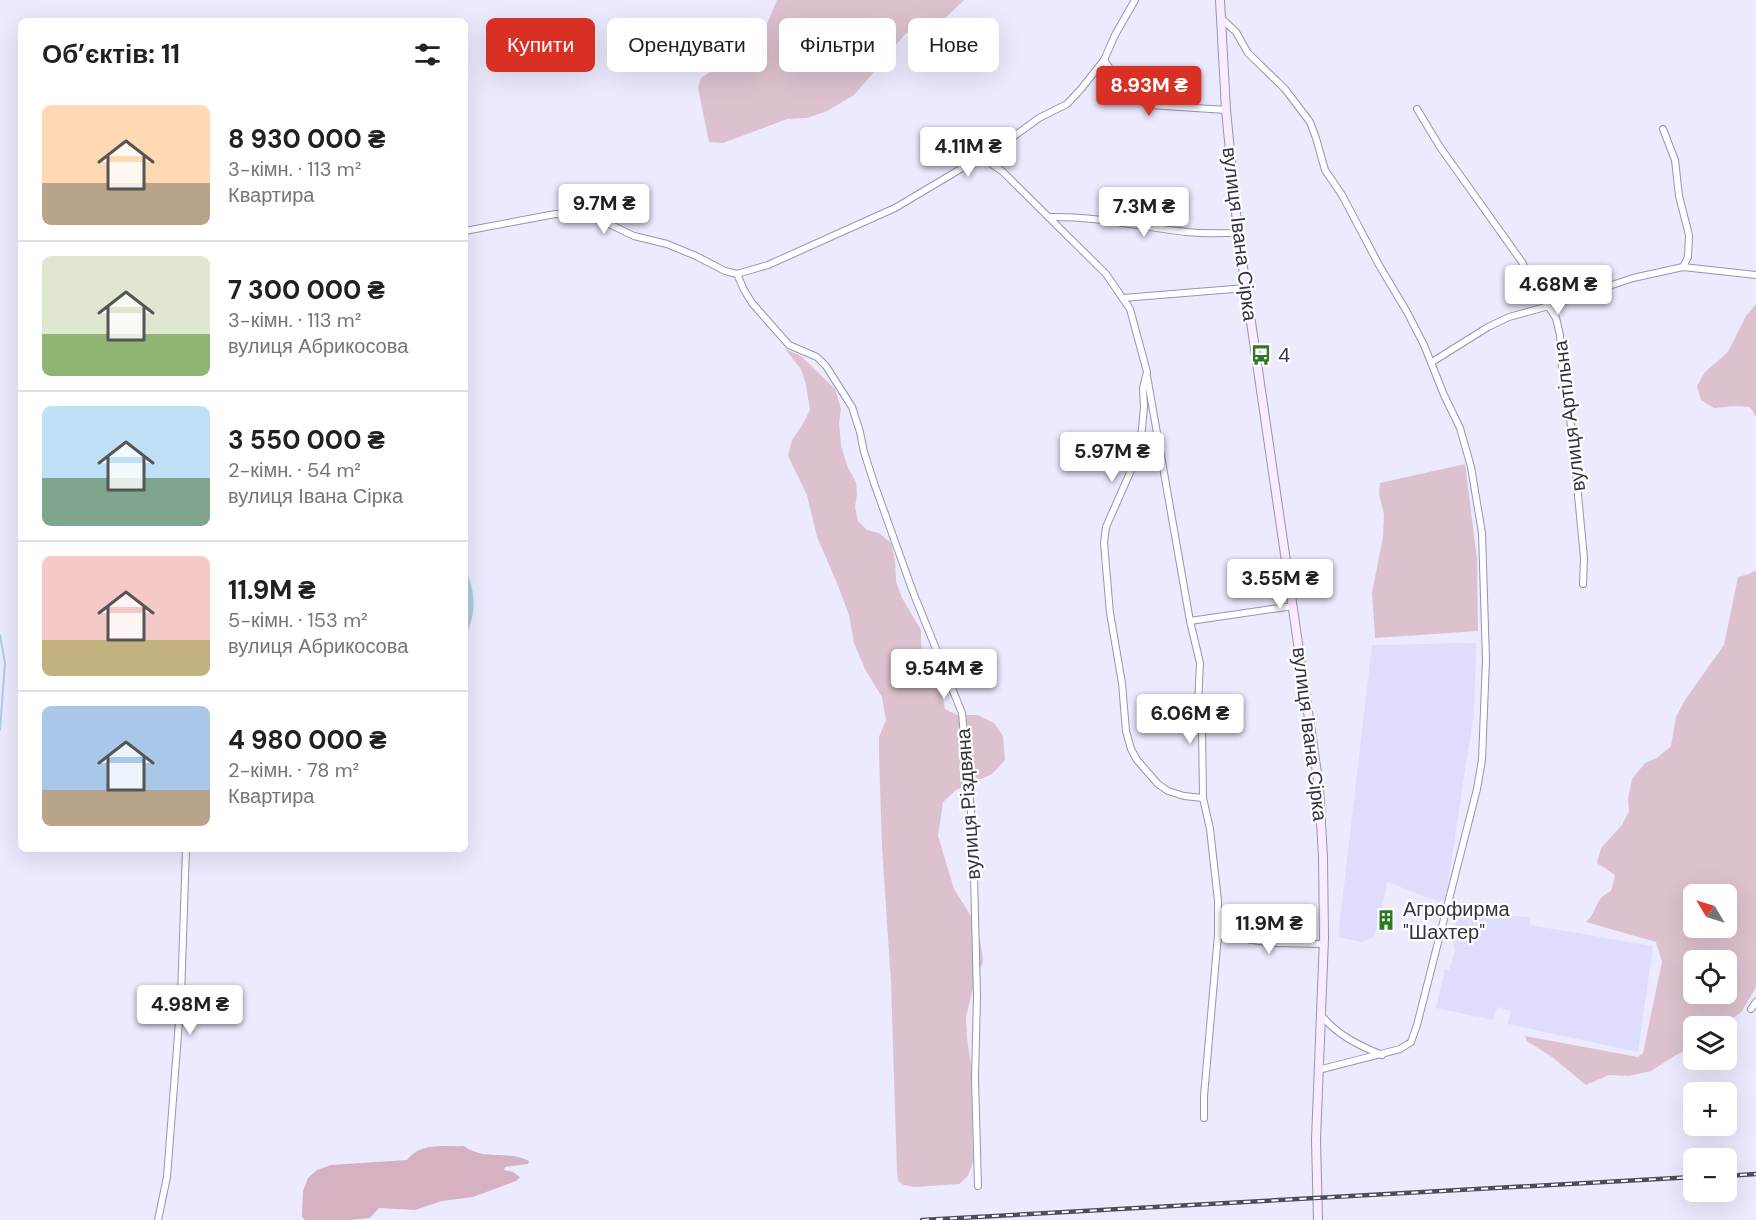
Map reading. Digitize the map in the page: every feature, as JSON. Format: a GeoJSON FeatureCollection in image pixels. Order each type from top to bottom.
{"type":"FeatureCollection","features":[{"type":"Feature","properties":{"kind":"street"},"geometry":{"type":"LineString","coordinates":[[468,230],[555,213],[581,215],[605,222],[634,236],[667,244],[725,271],[737,274],[768,265],[895,208],[1006,142],[1039,118],[1066,104],[1104,60],[1135,0]]}},
{"type":"Feature","properties":{"kind":"street","name":"вулиця Івана Сірка"},"geometry":{"type":"LineString","coordinates":[[1220,0],[1226,110],[1238,233],[1320,787],[1324,944],[1318,1070],[1316,1182],[1318,1220]]}},
{"type":"Feature","properties":{"kind":"street"},"geometry":{"type":"LineString","coordinates":[[1221,18],[1236,32],[1248,53],[1285,88],[1310,122],[1325,170],[1342,195],[1407,312],[1432,362],[1444,395],[1460,428],[1471,467],[1482,533],[1486,660],[1482,760],[1477,789],[1414,1035],[1405,1047],[1382,1055],[1318,1070]]}},
{"type":"Feature","properties":{"kind":"street"},"geometry":{"type":"LineString","coordinates":[[1104,60],[1132,95],[1143,103],[1226,110]]}},
{"type":"Feature","properties":{"kind":"street","name":"вулиця Артільна"},"geometry":{"type":"LineString","coordinates":[[1417,109],[1440,147],[1522,262],[1529,277],[1556,318],[1572,432],[1584,558],[1583,584]]}},
{"type":"Feature","properties":{"kind":"street"},"geometry":{"type":"LineString","coordinates":[[1664,129],[1675,160],[1679,196],[1689,235],[1689,257],[1683,267]]}},
{"type":"Feature","properties":{"kind":"street"},"geometry":{"type":"LineString","coordinates":[[982,157],[1003,172],[1106,274],[1130,309],[1147,372],[1190,621],[1200,663],[1198,703],[1202,729],[1203,798],[1214,856],[1218,901],[1218,935],[1204,1118]]}},
{"type":"Feature","properties":{"kind":"street"},"geometry":{"type":"LineString","coordinates":[[1049,217],[1098,219],[1120,224],[1207,234],[1238,233]]}},
{"type":"Feature","properties":{"kind":"street"},"geometry":{"type":"LineString","coordinates":[[1432,362],[1488,327],[1509,317],[1633,278],[1683,267],[1756,275]]}},
{"type":"Feature","properties":{"kind":"street","name":"вулиця Різдвяна"},"geometry":{"type":"LineString","coordinates":[[737,274],[752,303],[789,345],[817,357],[826,366],[852,407],[874,483],[913,592],[962,713],[973,835],[978,1186]]}},
{"type":"Feature","properties":{"kind":"street"},"geometry":{"type":"LineString","coordinates":[[1123,298],[1246,288]]}},
{"type":"Feature","properties":{"kind":"street"},"geometry":{"type":"LineString","coordinates":[[1147,372],[1143,388],[1144,407],[1140,450],[1106,527],[1104,543],[1110,613],[1122,683],[1126,731],[1131,749],[1143,769],[1168,791],[1203,798]]}},
{"type":"Feature","properties":{"kind":"street"},"geometry":{"type":"LineString","coordinates":[[1190,621],[1293,606]]}},
{"type":"Feature","properties":{"kind":"street"},"geometry":{"type":"LineString","coordinates":[[158,1220],[167,1177],[181,996],[186,852]]}},
{"type":"Feature","properties":{"kind":"street"},"geometry":{"type":"LineString","coordinates":[[1218,935],[1274,943],[1324,944]]}},
{"type":"Feature","properties":{"kind":"street"},"geometry":{"type":"LineString","coordinates":[[1751,1009],[1756,1002]]}},
{"type":"Feature","properties":{"kind":"street"},"geometry":{"type":"LineString","coordinates":[[1320,1013],[1336,1031],[1382,1055]]}},
{"type":"Feature","properties":{"kind":"shaded area"},"geometry":{"type":"Polygon","coordinates":[[[777,0],[964,0],[945,18],[908,18],[908,33],[896,45],[896,18],[779,18],[779,72],[874,72],[854,95],[827,111],[807,118],[787,119],[723,143],[709,142],[698,88],[701,78],[710,72],[767,72],[767,24],[777,0]]]}},
{"type":"Feature","properties":{"kind":"shaded area"},"geometry":{"type":"Polygon","coordinates":[[[1756,304],[1756,417],[1750,407],[1714,408],[1701,400],[1697,386],[1705,372],[1728,352],[1746,316],[1756,304]]]}},
{"type":"Feature","properties":{"kind":"shaded area"},"geometry":{"type":"Polygon","coordinates":[[[785,349],[801,356],[835,389],[841,409],[839,423],[841,446],[848,468],[856,482],[855,507],[858,521],[867,530],[879,533],[891,543],[896,581],[902,598],[921,630],[923,659],[941,689],[945,709],[957,715],[978,715],[994,723],[1003,736],[1005,760],[992,774],[956,790],[943,802],[938,836],[954,889],[974,921],[983,962],[974,984],[966,1017],[971,1065],[973,1162],[968,1176],[959,1184],[914,1187],[898,1181],[879,753],[879,737],[886,720],[882,697],[865,669],[854,643],[849,615],[817,537],[807,495],[788,456],[792,440],[810,410],[801,369],[785,349]]]}},
{"type":"Feature","properties":{"kind":"shaded area"},"geometry":{"type":"Polygon","coordinates":[[[1465,464],[1477,559],[1478,631],[1375,638],[1372,593],[1383,537],[1384,514],[1379,494],[1380,483],[1465,464]]]}},
{"type":"Feature","properties":{"kind":"shaded area"},"geometry":{"type":"Polygon","coordinates":[[[1756,570],[1756,987],[1742,1011],[1736,1016],[1683,1016],[1683,1052],[1651,1071],[1629,1076],[1609,1075],[1586,1085],[1552,1057],[1527,1041],[1525,1036],[1638,1057],[1643,1053],[1662,962],[1656,942],[1586,922],[1601,898],[1611,891],[1615,875],[1597,863],[1601,848],[1622,825],[1629,811],[1628,799],[1632,779],[1645,763],[1657,758],[1671,746],[1676,717],[1685,700],[1724,645],[1738,577],[1756,570]]]}},
{"type":"Feature","properties":{"kind":"shaded area"},"geometry":{"type":"Polygon","coordinates":[[[468,576],[474,603],[468,630],[468,576]]]}},
{"type":"Feature","properties":{"kind":"shaded area"},"geometry":{"type":"Polygon","coordinates":[[[1476,643],[1474,712],[1446,896],[1439,902],[1387,882],[1374,937],[1361,942],[1338,937],[1372,645],[1476,643]]]}},
{"type":"Feature","properties":{"kind":"shaded area"},"geometry":{"type":"Polygon","coordinates":[[[1456,914],[1479,921],[1480,917],[1485,917],[1484,914],[1530,917],[1530,925],[1653,946],[1638,1052],[1508,1024],[1511,1011],[1497,1007],[1493,1020],[1436,1008],[1445,969],[1449,970],[1455,951],[1452,937],[1456,914]]]}},
{"type":"Feature","properties":{"kind":"shaded area"},"geometry":{"type":"Polygon","coordinates":[[[464,1146],[480,1153],[513,1156],[529,1161],[528,1164],[505,1167],[504,1170],[520,1177],[516,1181],[473,1197],[442,1201],[415,1210],[379,1208],[370,1218],[305,1220],[302,1217],[303,1191],[308,1178],[317,1170],[331,1165],[407,1160],[419,1150],[426,1148],[464,1146]]]}},
{"type":"Feature","properties":{"kind":"waterway"},"geometry":{"type":"LineString","coordinates":[[0,635],[5,663],[0,730]]}},
{"type":"Feature","properties":{"kind":"railway"},"geometry":{"type":"LineString","coordinates":[[1737,1175],[1756,1174]]}},
{"type":"Feature","properties":{"kind":"railway"},"geometry":{"type":"LineString","coordinates":[[922,1220],[1683,1178]]}},
{"type":"Feature","properties":{"kind":"place","name":"4"},"geometry":{"type":"Point","coordinates":[1261,355]}},
{"type":"Feature","properties":{"kind":"place","name":"Агрофирма \"Шахтер\""},"geometry":{"type":"Point","coordinates":[1386,920]}}]}
